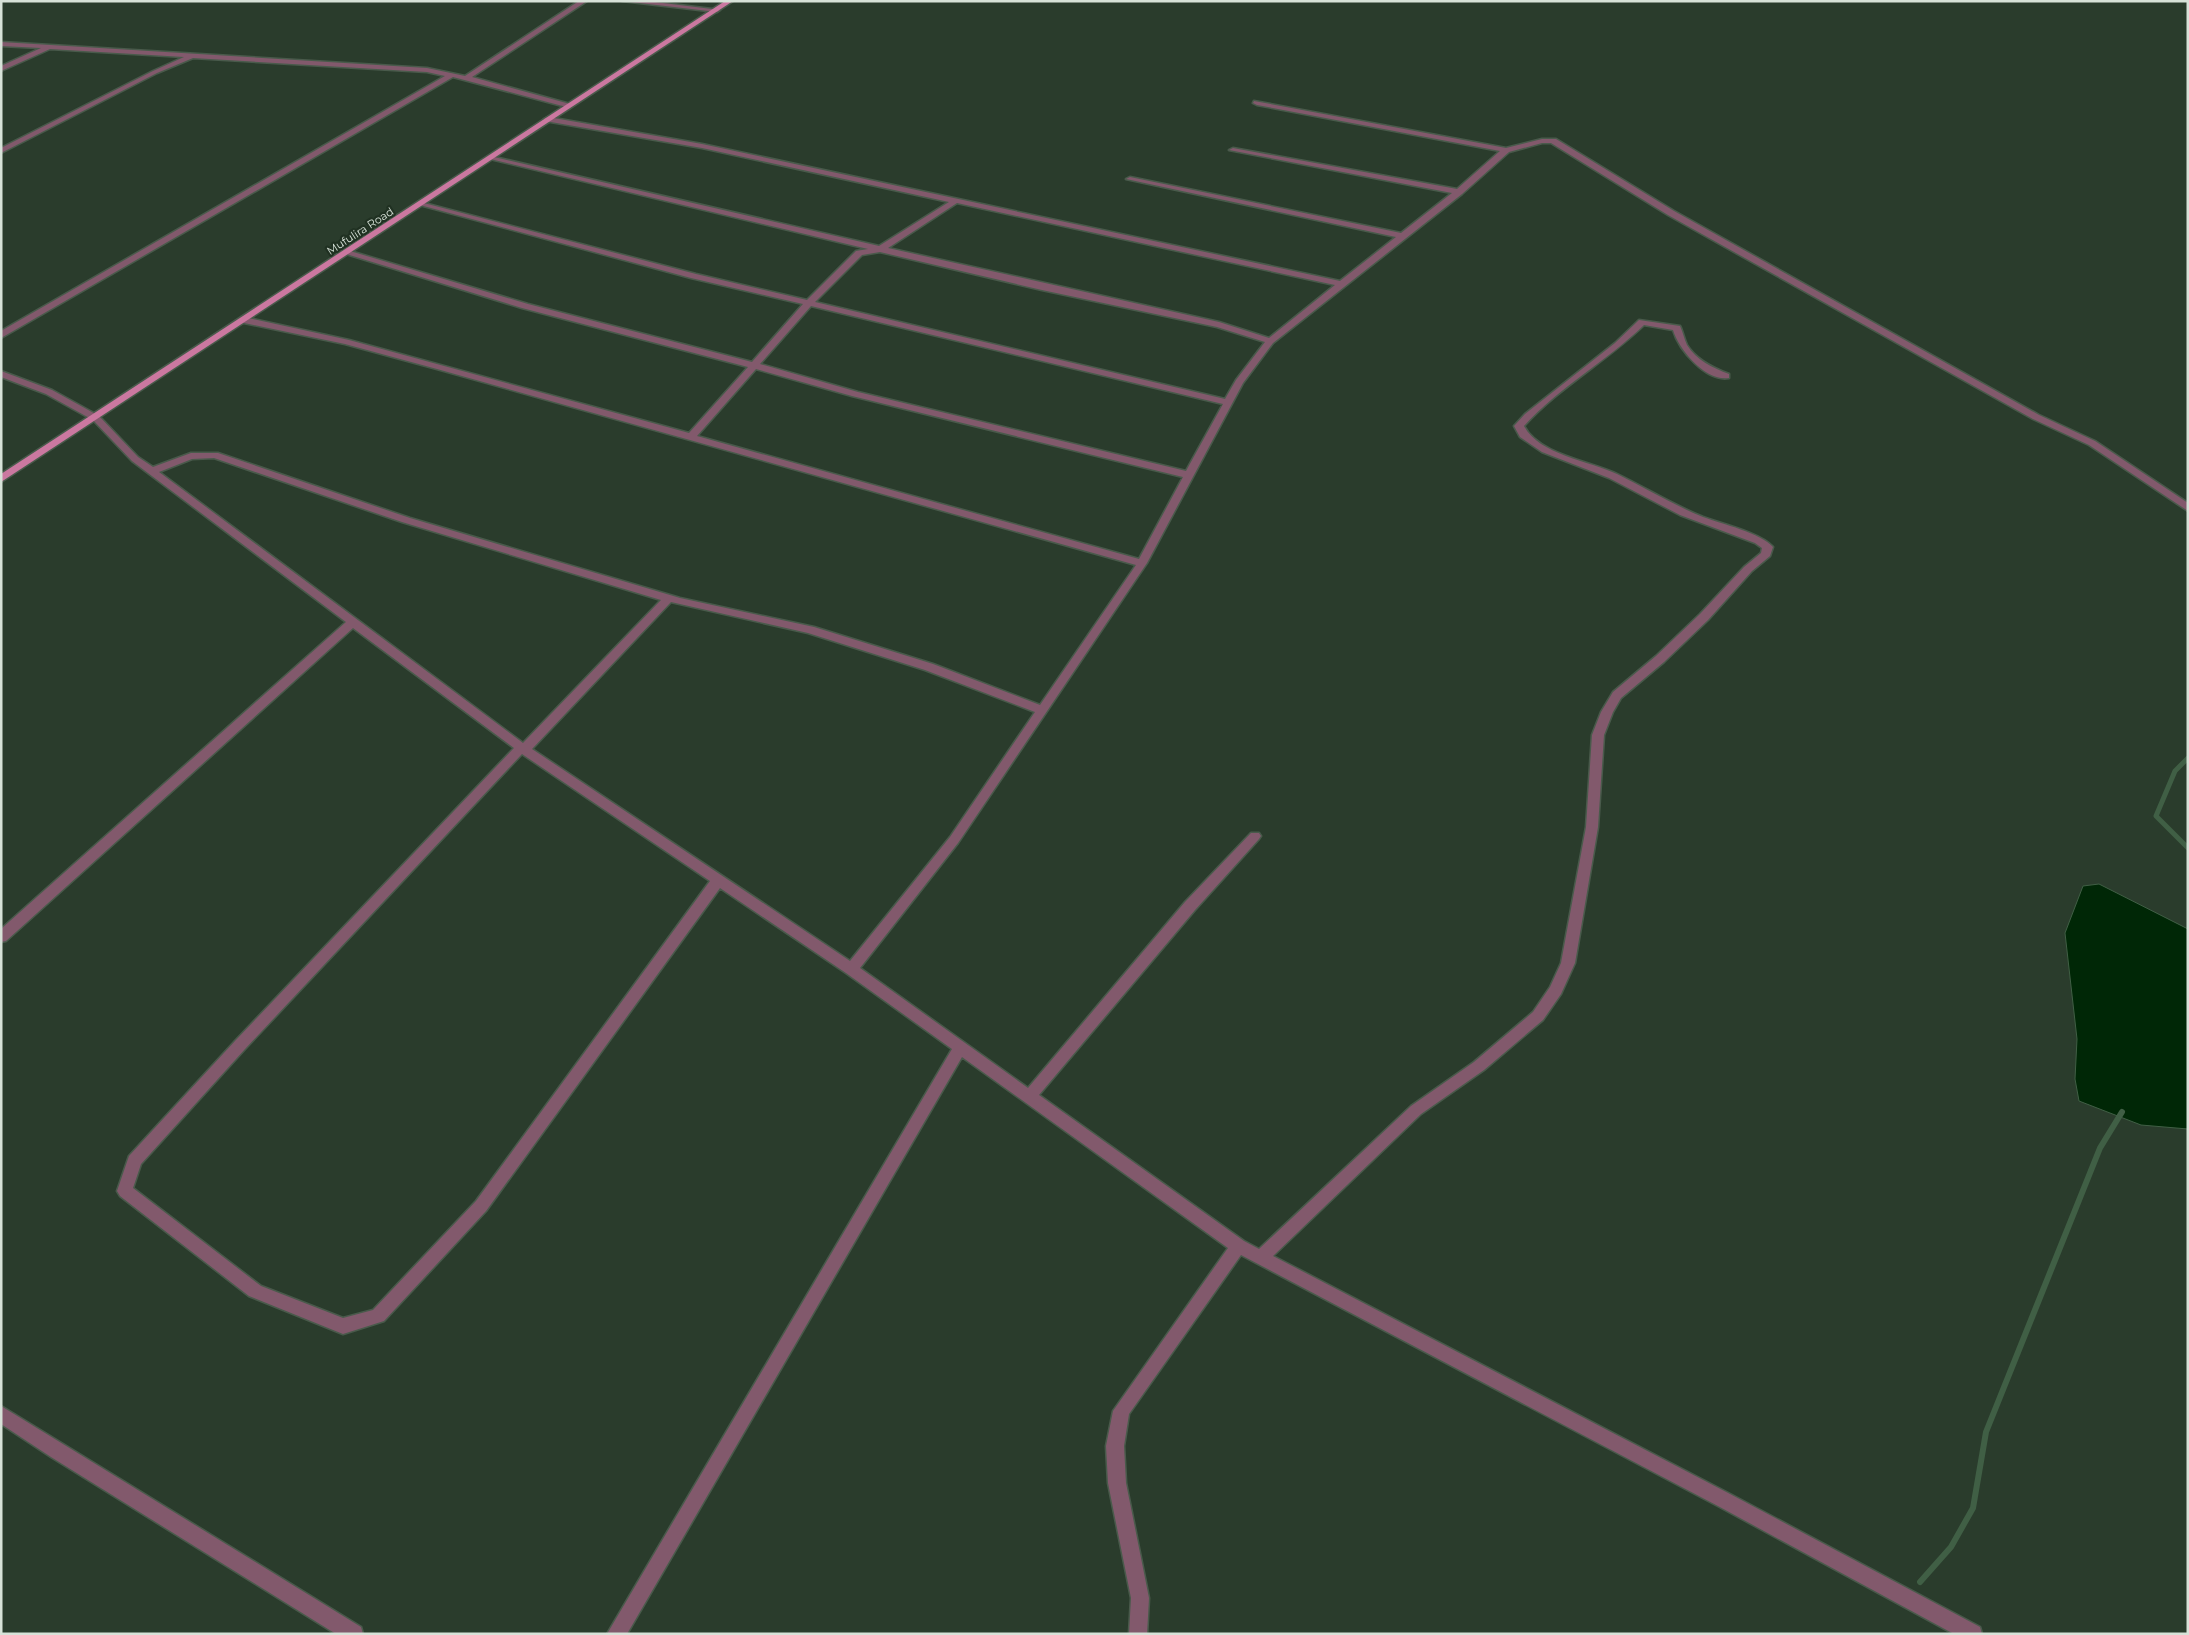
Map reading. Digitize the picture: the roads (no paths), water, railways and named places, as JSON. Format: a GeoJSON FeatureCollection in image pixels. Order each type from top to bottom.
{"type":"FeatureCollection","features":[{"type":"Feature","properties":{"kind":"main road","name":"Mufulira Road"},"geometry":{"type":"LineString","coordinates":[[1,479],[347,253],[567,106],[730,1]]}},
{"type":"Feature","properties":{"kind":"street"},"geometry":{"type":"LineString","coordinates":[[466,78],[584,1]]}},
{"type":"Feature","properties":{"kind":"street"},"geometry":{"type":"LineString","coordinates":[[626,1],[717,10]]}},
{"type":"Feature","properties":{"kind":"street"},"geometry":{"type":"LineString","coordinates":[[1,44],[427,70],[466,78],[567,106]]}},
{"type":"Feature","properties":{"kind":"street"},"geometry":{"type":"LineString","coordinates":[[1,69],[49,47]]}},
{"type":"Feature","properties":{"kind":"street"},"geometry":{"type":"LineString","coordinates":[[1,151],[155,72],[192,56]]}},
{"type":"Feature","properties":{"kind":"street"},"geometry":{"type":"LineString","coordinates":[[1,335],[452,75]]}},
{"type":"Feature","properties":{"kind":"street"},"geometry":{"type":"LineString","coordinates":[[1257,103],[1506,150],[1542,140],[1553,141],[1671,213],[2036,417],[2092,443],[2188,508]]}},
{"type":"Feature","properties":{"kind":"street"},"geometry":{"type":"LineString","coordinates":[[548,119],[702,146],[954,202],[1342,284]]}},
{"type":"Feature","properties":{"kind":"street"},"geometry":{"type":"LineString","coordinates":[[1232,150],[1459,192]]}},
{"type":"Feature","properties":{"kind":"street"},"geometry":{"type":"LineString","coordinates":[[851,969],[954,840],[1142,563],[1239,382],[1270,341],[1459,192],[1506,150]]}},
{"type":"Feature","properties":{"kind":"street"},"geometry":{"type":"LineString","coordinates":[[490,158],[1042,287],[1218,325],[1270,341]]}},
{"type":"Feature","properties":{"kind":"street"},"geometry":{"type":"LineString","coordinates":[[1130,179],[1333,220],[1402,236]]}},
{"type":"Feature","properties":{"kind":"street"},"geometry":{"type":"LineString","coordinates":[[691,436],[809,303],[859,253],[881,249],[954,202]]}},
{"type":"Feature","properties":{"kind":"street"},"geometry":{"type":"LineString","coordinates":[[420,204],[809,303],[1228,402]]}},
{"type":"Feature","properties":{"kind":"street"},"geometry":{"type":"LineString","coordinates":[[347,253],[525,306],[755,365],[855,394],[1189,475]]}},
{"type":"Feature","properties":{"kind":"street"},"geometry":{"type":"LineString","coordinates":[[244,320],[346,342],[691,436],[1142,563]]}},
{"type":"Feature","properties":{"kind":"street"},"geometry":{"type":"LineString","coordinates":[[1261,1257],[1416,1110],[1479,1066],[1538,1016],[1556,990],[1568,963],[1592,827],[1598,735],[1607,712],[1617,694],[1660,658],[1697,623],[1748,569],[1766,554],[1768,547],[1759,541],[1685,513],[1645,495],[1612,476],[1548,450],[1524,437],[1519,426],[1528,416],[1618,345],[1642,322],[1677,328],[1677,337],[1690,355],[1706,369],[1726,376]]}},
{"type":"Feature","properties":{"kind":"street"},"geometry":{"type":"LineString","coordinates":[[1,374],[49,392],[96,418],[136,459],[523,749],[851,969],[1238,1246],[1724,1500],[1973,1634]]}},
{"type":"Feature","properties":{"kind":"street"},"geometry":{"type":"LineString","coordinates":[[152,471],[191,456],[215,455],[406,520],[669,598],[810,630],[929,667],[1042,710]]}},
{"type":"Feature","properties":{"kind":"street"},"geometry":{"type":"LineString","coordinates":[[669,598],[247,1038],[134,1161],[125,1191],[255,1291],[343,1326],[378,1316],[481,1206],[718,880]]}},
{"type":"Feature","properties":{"kind":"street"},"geometry":{"type":"LineString","coordinates":[[1,937],[353,622]]}},
{"type":"Feature","properties":{"kind":"street"},"geometry":{"type":"LineString","coordinates":[[1029,1096],[1190,906],[1255,836]]}},
{"type":"Feature","properties":{"kind":"street"},"geometry":{"type":"LineString","coordinates":[[616,1634],[960,1048]]}},
{"type":"Feature","properties":{"kind":"street"},"geometry":{"type":"LineString","coordinates":[[1138,1634],[1140,1598],[1116,1483],[1114,1446],[1121,1411],[1238,1246]]}},
{"type":"Feature","properties":{"kind":"street"},"geometry":{"type":"LineString","coordinates":[[1,1414],[65,1456],[354,1634]]}},
{"type":"Feature","properties":{"kind":"waterway"},"geometry":{"type":"LineString","coordinates":[[2188,758],[2175,771],[2156,816],[2188,848]]}},
{"type":"Feature","properties":{"kind":"waterway"},"geometry":{"type":"LineString","coordinates":[[1920,1582],[1951,1547],[1973,1508],[1986,1432],[2100,1148],[2122,1112]]}}]}
